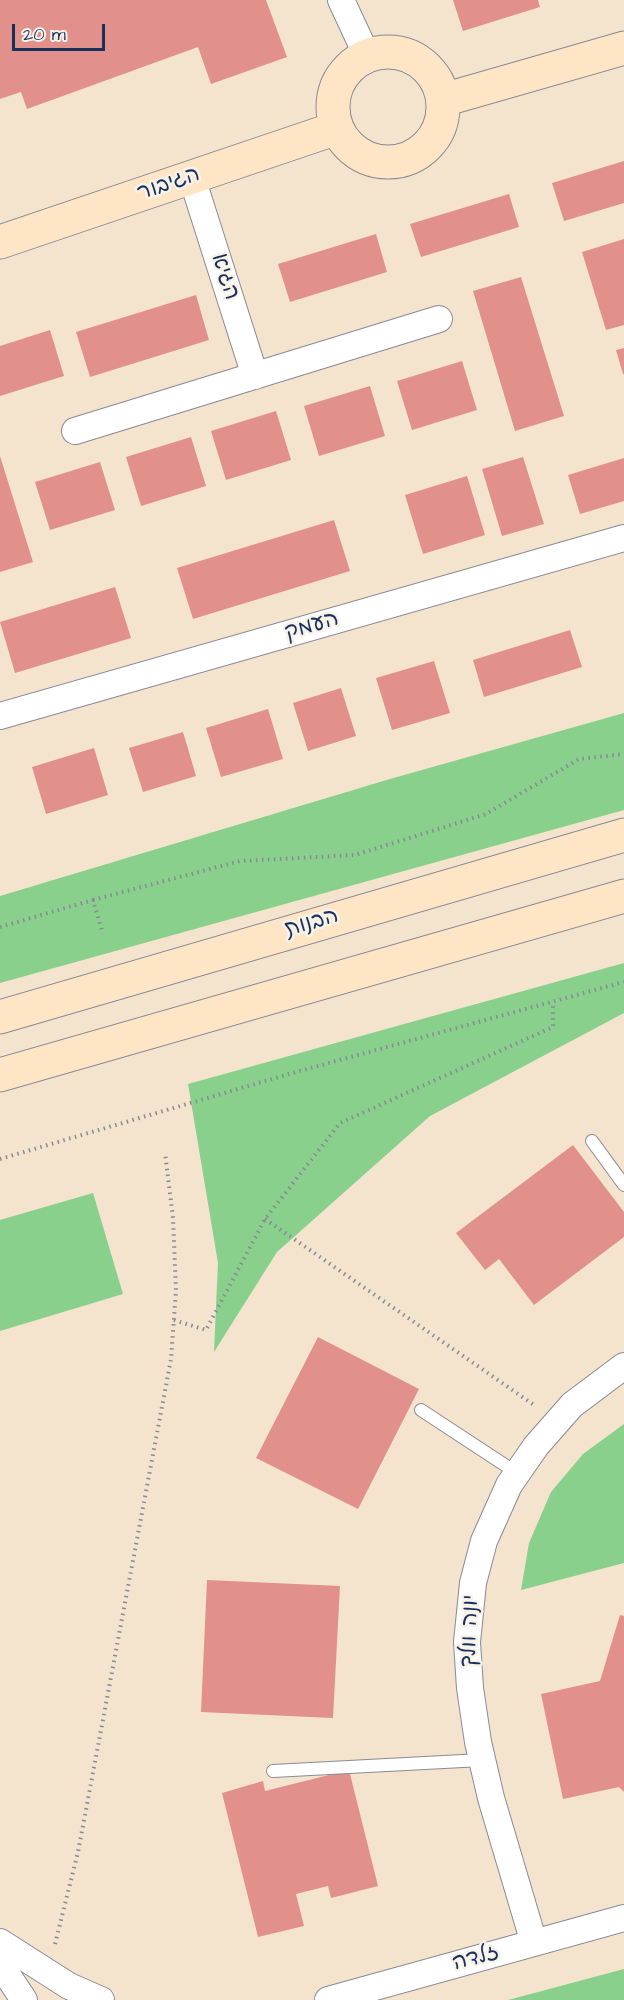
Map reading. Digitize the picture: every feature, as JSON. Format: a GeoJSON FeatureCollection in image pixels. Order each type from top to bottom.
{"type":"FeatureCollection","features":[{"type":"Feature","properties":{"kind":"street"},"geometry":{"type":"LineString","coordinates":[[341,0],[368,56]]}},
{"type":"Feature","properties":{"kind":"street"},"geometry":{"type":"LineString","coordinates":[[443,100],[624,48]]}},
{"type":"Feature","properties":{"kind":"street"},"geometry":{"type":"LineString","coordinates":[[384,52],[400,54],[416,60],[429,70],[439,84],[443,100],[442,118],[431,141],[410,158],[393,162],[375,161],[359,154],[345,143],[337,128],[333,111],[338,86],[353,65],[368,56],[384,52]]}},
{"type":"Feature","properties":{"kind":"street","name":"הגיבור"},"geometry":{"type":"LineString","coordinates":[[0,242],[337,128]]}},
{"type":"Feature","properties":{"kind":"street","name":"הגיא"},"geometry":{"type":"LineString","coordinates":[[192,178],[255,375]]}},
{"type":"Feature","properties":{"kind":"street"},"geometry":{"type":"LineString","coordinates":[[75,431],[439,320]]}},
{"type":"Feature","properties":{"kind":"street","name":"העמק"},"geometry":{"type":"LineString","coordinates":[[0,716],[624,538]]}},
{"type":"Feature","properties":{"kind":"street","name":"הבנות"},"geometry":{"type":"LineString","coordinates":[[0,1017],[624,835]]}},
{"type":"Feature","properties":{"kind":"street"},"geometry":{"type":"LineString","coordinates":[[0,1075],[624,896]]}},
{"type":"Feature","properties":{"kind":"street","name":"יונה וולך"},"geometry":{"type":"LineString","coordinates":[[534,1943],[490,1798],[482,1760],[470,1688],[467,1642],[473,1583],[484,1541],[517,1473],[536,1446],[572,1405],[624,1366]]}},
{"type":"Feature","properties":{"kind":"street","name":"זלדה"},"geometry":{"type":"LineString","coordinates":[[328,2000],[624,1917]]}},
{"type":"Feature","properties":{"kind":"street"},"geometry":{"type":"LineString","coordinates":[[0,1942],[69,1986],[101,2000]]}},
{"type":"Feature","properties":{"kind":"street"},"geometry":{"type":"LineString","coordinates":[[0,1964],[24,2000]]}},
{"type":"Feature","properties":{"kind":"lane"},"geometry":{"type":"LineString","coordinates":[[592,1141],[624,1185]]}},
{"type":"Feature","properties":{"kind":"lane"},"geometry":{"type":"LineString","coordinates":[[421,1410],[517,1473]]}},
{"type":"Feature","properties":{"kind":"lane"},"geometry":{"type":"LineString","coordinates":[[273,1771],[482,1760]]}},
{"type":"Feature","properties":{"kind":"path"},"geometry":{"type":"LineString","coordinates":[[0,927],[240,861],[354,855],[486,814],[579,759],[624,754]]}},
{"type":"Feature","properties":{"kind":"path"},"geometry":{"type":"LineString","coordinates":[[93,900],[103,934]]}},
{"type":"Feature","properties":{"kind":"path"},"geometry":{"type":"LineString","coordinates":[[0,1159],[307,1069],[624,982]]}},
{"type":"Feature","properties":{"kind":"path"},"geometry":{"type":"LineString","coordinates":[[174,1320],[206,1330],[265,1219],[340,1124],[553,1027],[553,1002]]}},
{"type":"Feature","properties":{"kind":"path"},"geometry":{"type":"LineString","coordinates":[[48,1972],[78,1852],[171,1359],[176,1291],[173,1229],[165,1153]]}},
{"type":"Feature","properties":{"kind":"path"},"geometry":{"type":"LineString","coordinates":[[265,1219],[557,1421]]}},
{"type":"Feature","properties":{"kind":"green space"},"geometry":{"type":"Polygon","coordinates":[[[624,713],[624,810],[0,983],[0,896],[390,779],[624,713]]]}},
{"type":"Feature","properties":{"kind":"green space"},"geometry":{"type":"Polygon","coordinates":[[[624,963],[624,1013],[430,1116],[277,1252],[214,1352],[218,1263],[188,1084],[624,963]]]}},
{"type":"Feature","properties":{"kind":"green space"},"geometry":{"type":"Polygon","coordinates":[[[93,1193],[123,1294],[0,1331],[0,1220],[93,1193]]]}},
{"type":"Feature","properties":{"kind":"green space"},"geometry":{"type":"Polygon","coordinates":[[[624,1424],[624,1563],[521,1590],[529,1543],[551,1492],[583,1454],[624,1424]]]}},
{"type":"Feature","properties":{"kind":"green space"},"geometry":{"type":"Polygon","coordinates":[[[624,1969],[624,2000],[508,2000],[624,1969]]]}},
{"type":"Feature","properties":{"kind":"building"},"geometry":{"type":"Polygon","coordinates":[[[0,0],[266,0],[287,57],[211,84],[198,47],[27,109],[21,92],[0,99],[0,0]]]}},
{"type":"Feature","properties":{"kind":"building"},"geometry":{"type":"Polygon","coordinates":[[[453,0],[538,0],[540,7],[463,31],[453,0]]]}},
{"type":"Feature","properties":{"kind":"building"},"geometry":{"type":"Polygon","coordinates":[[[624,161],[624,203],[564,221],[552,183],[624,161]]]}},
{"type":"Feature","properties":{"kind":"building"},"geometry":{"type":"Polygon","coordinates":[[[509,194],[519,227],[421,257],[410,224],[509,194]]]}},
{"type":"Feature","properties":{"kind":"building"},"geometry":{"type":"Polygon","coordinates":[[[376,234],[387,272],[290,302],[278,264],[376,234]]]}},
{"type":"Feature","properties":{"kind":"building"},"geometry":{"type":"Polygon","coordinates":[[[624,239],[624,325],[606,330],[582,252],[624,239]]]}},
{"type":"Feature","properties":{"kind":"building"},"geometry":{"type":"Polygon","coordinates":[[[521,277],[564,416],[515,431],[473,291],[521,277]]]}},
{"type":"Feature","properties":{"kind":"building"},"geometry":{"type":"Polygon","coordinates":[[[196,295],[209,340],[90,377],[76,332],[196,295]]]}},
{"type":"Feature","properties":{"kind":"building"},"geometry":{"type":"Polygon","coordinates":[[[50,330],[64,376],[0,396],[0,346],[50,330]]]}},
{"type":"Feature","properties":{"kind":"building"},"geometry":{"type":"Polygon","coordinates":[[[624,348],[624,374],[623,374],[616,350],[624,348]]]}},
{"type":"Feature","properties":{"kind":"building"},"geometry":{"type":"Polygon","coordinates":[[[462,361],[477,410],[412,430],[397,381],[462,361]]]}},
{"type":"Feature","properties":{"kind":"building"},"geometry":{"type":"Polygon","coordinates":[[[370,386],[385,436],[319,456],[304,406],[370,386]]]}},
{"type":"Feature","properties":{"kind":"building"},"geometry":{"type":"Polygon","coordinates":[[[276,411],[291,460],[226,480],[211,431],[276,411]]]}},
{"type":"Feature","properties":{"kind":"building"},"geometry":{"type":"Polygon","coordinates":[[[191,437],[206,486],[141,506],[126,457],[191,437]]]}},
{"type":"Feature","properties":{"kind":"building"},"geometry":{"type":"Polygon","coordinates":[[[0,456],[33,562],[0,572],[0,456]]]}},
{"type":"Feature","properties":{"kind":"building"},"geometry":{"type":"Polygon","coordinates":[[[523,457],[544,524],[502,536],[482,469],[523,457]]]}},
{"type":"Feature","properties":{"kind":"building"},"geometry":{"type":"Polygon","coordinates":[[[624,458],[624,501],[580,514],[568,475],[624,458]]]}},
{"type":"Feature","properties":{"kind":"building"},"geometry":{"type":"Polygon","coordinates":[[[100,462],[115,510],[50,530],[35,482],[100,462]]]}},
{"type":"Feature","properties":{"kind":"building"},"geometry":{"type":"Polygon","coordinates":[[[467,476],[485,535],[423,554],[405,495],[467,476]]]}},
{"type":"Feature","properties":{"kind":"building"},"geometry":{"type":"Polygon","coordinates":[[[334,520],[350,571],[193,619],[177,568],[334,520]]]}},
{"type":"Feature","properties":{"kind":"building"},"geometry":{"type":"Polygon","coordinates":[[[115,587],[131,638],[15,673],[0,622],[115,587]]]}},
{"type":"Feature","properties":{"kind":"building"},"geometry":{"type":"Polygon","coordinates":[[[570,630],[582,667],[484,697],[473,660],[570,630]]]}},
{"type":"Feature","properties":{"kind":"building"},"geometry":{"type":"Polygon","coordinates":[[[434,661],[450,713],[392,730],[376,678],[434,661]]]}},
{"type":"Feature","properties":{"kind":"building"},"geometry":{"type":"Polygon","coordinates":[[[341,688],[356,736],[308,751],[293,703],[341,688]]]}},
{"type":"Feature","properties":{"kind":"building"},"geometry":{"type":"Polygon","coordinates":[[[268,709],[283,759],[221,777],[206,728],[268,709]]]}},
{"type":"Feature","properties":{"kind":"building"},"geometry":{"type":"Polygon","coordinates":[[[183,732],[196,776],[143,792],[129,748],[183,732]]]}},
{"type":"Feature","properties":{"kind":"building"},"geometry":{"type":"Polygon","coordinates":[[[94,748],[108,795],[46,814],[32,767],[94,748]]]}},
{"type":"Feature","properties":{"kind":"building"},"geometry":{"type":"Polygon","coordinates":[[[573,1145],[624,1212],[624,1237],[534,1305],[499,1259],[485,1270],[456,1233],[573,1145]]]}},
{"type":"Feature","properties":{"kind":"building"},"geometry":{"type":"Polygon","coordinates":[[[318,1337],[419,1389],[358,1509],[256,1458],[318,1337]]]}},
{"type":"Feature","properties":{"kind":"building"},"geometry":{"type":"Polygon","coordinates":[[[207,1580],[340,1586],[333,1718],[201,1712],[207,1580]]]}},
{"type":"Feature","properties":{"kind":"building"},"geometry":{"type":"Polygon","coordinates":[[[620,1615],[624,1616],[624,1792],[619,1787],[563,1799],[541,1694],[600,1681],[620,1615]]]}},
{"type":"Feature","properties":{"kind":"building"},"geometry":{"type":"Polygon","coordinates":[[[349,1770],[378,1886],[331,1898],[328,1886],[296,1894],[304,1926],[258,1937],[222,1793],[263,1781],[265,1791],[349,1770]]]}}]}
